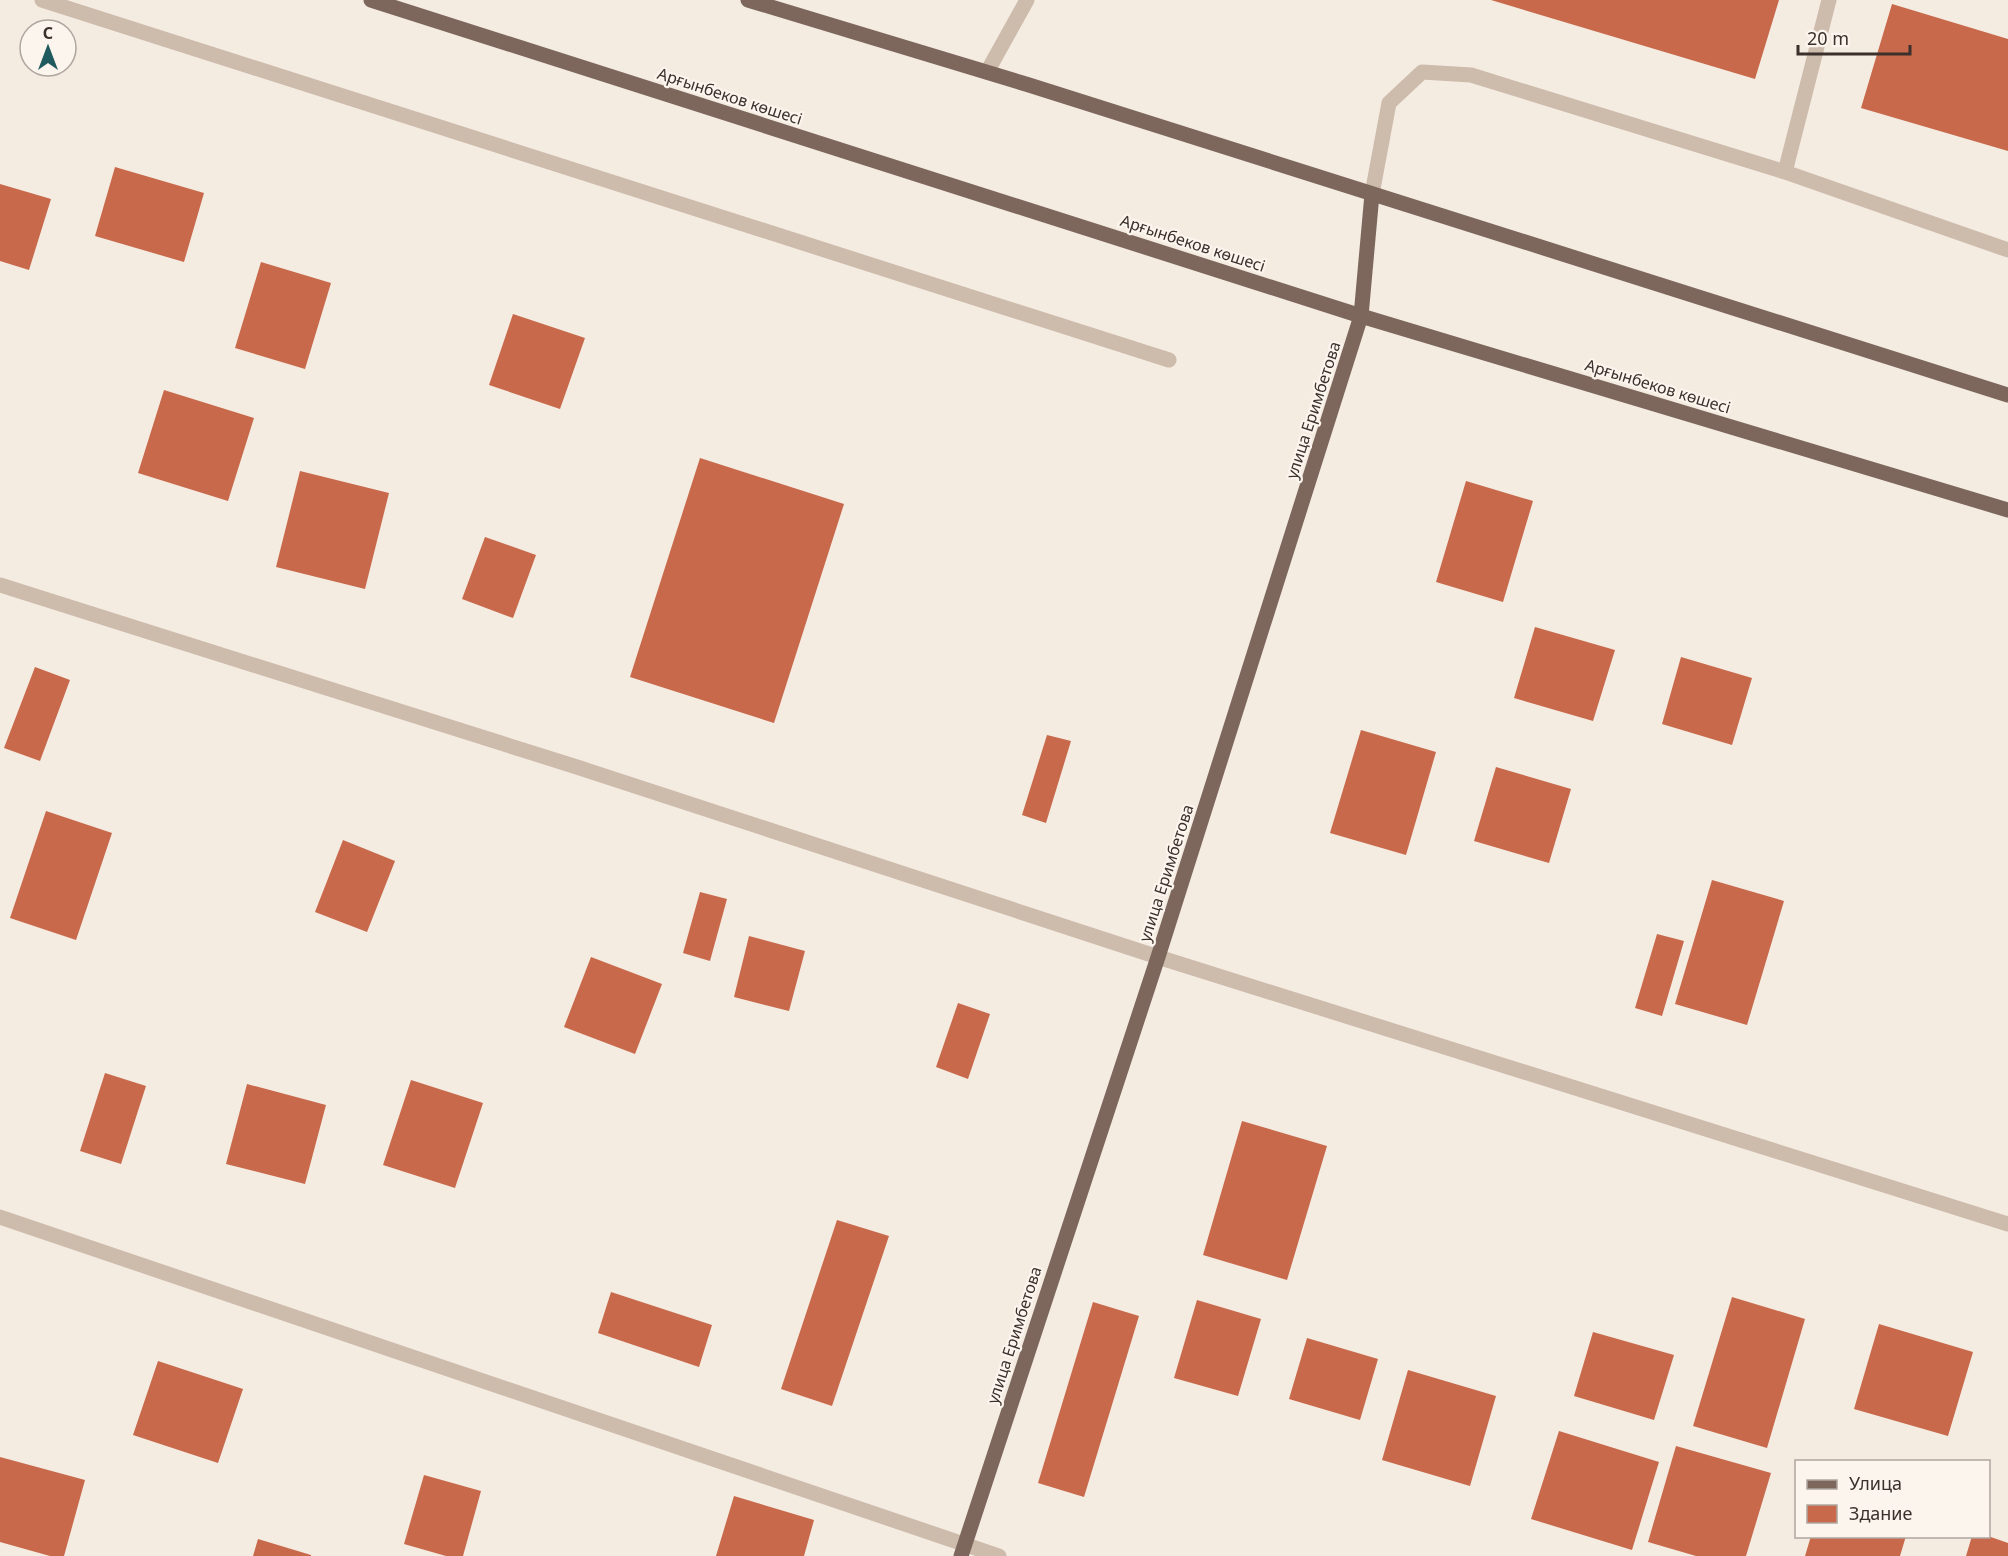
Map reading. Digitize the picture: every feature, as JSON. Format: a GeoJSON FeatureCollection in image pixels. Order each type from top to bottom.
{"type":"FeatureCollection","features":[{"type":"Feature","properties":{"kind":"main road","name":"Арғынбеков көшесі"},"geometry":{"type":"LineString","coordinates":[[371,0],[1361,315],[2008,510]]}},
{"type":"Feature","properties":{"kind":"main road"},"geometry":{"type":"LineString","coordinates":[[748,0],[987,72],[2008,395]]}},
{"type":"Feature","properties":{"kind":"main road","name":"улица Еримбетова"},"geometry":{"type":"LineString","coordinates":[[962,1550],[1158,957],[1361,315],[1372,194]]}},
{"type":"Feature","properties":{"kind":"street"},"geometry":{"type":"LineString","coordinates":[[42,0],[1169,360]]}},
{"type":"Feature","properties":{"kind":"street"},"geometry":{"type":"LineString","coordinates":[[987,72],[1027,0]]}},
{"type":"Feature","properties":{"kind":"street"},"geometry":{"type":"LineString","coordinates":[[1785,172],[1829,0]]}},
{"type":"Feature","properties":{"kind":"street"},"geometry":{"type":"LineString","coordinates":[[1372,194],[1389,103],[1422,72],[1471,75],[1785,172],[2008,250]]}},
{"type":"Feature","properties":{"kind":"street"},"geometry":{"type":"LineString","coordinates":[[0,585],[580,768],[1158,957],[2008,1224]]}},
{"type":"Feature","properties":{"kind":"street"},"geometry":{"type":"LineString","coordinates":[[0,1217],[962,1550],[999,1556]]}},
{"type":"Feature","properties":{"kind":"building"},"geometry":{"type":"Polygon","coordinates":[[[1491,0],[1779,0],[1755,79],[1491,0]]]}},
{"type":"Feature","properties":{"kind":"building"},"geometry":{"type":"Polygon","coordinates":[[[1892,4],[2008,39],[2008,151],[1861,108],[1892,4]]]}},
{"type":"Feature","properties":{"kind":"building"},"geometry":{"type":"Polygon","coordinates":[[[115,167],[204,193],[184,262],[95,236],[115,167]]]}},
{"type":"Feature","properties":{"kind":"building"},"geometry":{"type":"Polygon","coordinates":[[[0,184],[51,199],[29,270],[0,261],[0,184]]]}},
{"type":"Feature","properties":{"kind":"building"},"geometry":{"type":"Polygon","coordinates":[[[261,262],[331,283],[305,369],[235,348],[261,262]]]}},
{"type":"Feature","properties":{"kind":"building"},"geometry":{"type":"Polygon","coordinates":[[[513,314],[585,338],[560,409],[489,385],[513,314]]]}},
{"type":"Feature","properties":{"kind":"building"},"geometry":{"type":"Polygon","coordinates":[[[164,390],[254,418],[228,501],[138,473],[164,390]]]}},
{"type":"Feature","properties":{"kind":"building"},"geometry":{"type":"Polygon","coordinates":[[[700,458],[844,504],[774,723],[630,677],[700,458]]]}},
{"type":"Feature","properties":{"kind":"building"},"geometry":{"type":"Polygon","coordinates":[[[300,471],[389,493],[365,589],[276,567],[300,471]]]}},
{"type":"Feature","properties":{"kind":"building"},"geometry":{"type":"Polygon","coordinates":[[[1466,481],[1533,501],[1503,602],[1436,582],[1466,481]]]}},
{"type":"Feature","properties":{"kind":"building"},"geometry":{"type":"Polygon","coordinates":[[[485,537],[536,555],[513,618],[462,599],[485,537]]]}},
{"type":"Feature","properties":{"kind":"building"},"geometry":{"type":"Polygon","coordinates":[[[1535,627],[1615,650],[1593,721],[1514,698],[1535,627]]]}},
{"type":"Feature","properties":{"kind":"building"},"geometry":{"type":"Polygon","coordinates":[[[1681,657],[1752,678],[1732,745],[1662,724],[1681,657]]]}},
{"type":"Feature","properties":{"kind":"building"},"geometry":{"type":"Polygon","coordinates":[[[35,667],[70,680],[40,761],[4,748],[35,667]]]}},
{"type":"Feature","properties":{"kind":"building"},"geometry":{"type":"Polygon","coordinates":[[[1361,730],[1436,752],[1406,855],[1330,833],[1361,730]]]}},
{"type":"Feature","properties":{"kind":"building"},"geometry":{"type":"Polygon","coordinates":[[[1047,735],[1071,741],[1046,823],[1022,815],[1047,735]]]}},
{"type":"Feature","properties":{"kind":"building"},"geometry":{"type":"Polygon","coordinates":[[[1496,767],[1571,789],[1549,863],[1474,841],[1496,767]]]}},
{"type":"Feature","properties":{"kind":"building"},"geometry":{"type":"Polygon","coordinates":[[[46,811],[112,833],[76,940],[10,918],[46,811]]]}},
{"type":"Feature","properties":{"kind":"building"},"geometry":{"type":"Polygon","coordinates":[[[343,840],[395,861],[367,932],[315,912],[343,840]]]}},
{"type":"Feature","properties":{"kind":"building"},"geometry":{"type":"Polygon","coordinates":[[[1712,880],[1784,901],[1747,1025],[1675,1004],[1712,880]]]}},
{"type":"Feature","properties":{"kind":"building"},"geometry":{"type":"Polygon","coordinates":[[[700,892],[727,899],[710,961],[683,953],[700,892]]]}},
{"type":"Feature","properties":{"kind":"building"},"geometry":{"type":"Polygon","coordinates":[[[1657,934],[1684,941],[1662,1016],[1635,1008],[1657,934]]]}},
{"type":"Feature","properties":{"kind":"building"},"geometry":{"type":"Polygon","coordinates":[[[749,936],[805,951],[789,1011],[734,997],[749,936]]]}},
{"type":"Feature","properties":{"kind":"building"},"geometry":{"type":"Polygon","coordinates":[[[591,957],[662,984],[635,1054],[564,1027],[591,957]]]}},
{"type":"Feature","properties":{"kind":"building"},"geometry":{"type":"Polygon","coordinates":[[[958,1003],[990,1014],[968,1079],[936,1067],[958,1003]]]}},
{"type":"Feature","properties":{"kind":"building"},"geometry":{"type":"Polygon","coordinates":[[[105,1073],[146,1086],[121,1164],[80,1151],[105,1073]]]}},
{"type":"Feature","properties":{"kind":"building"},"geometry":{"type":"Polygon","coordinates":[[[411,1080],[483,1103],[455,1188],[383,1165],[411,1080]]]}},
{"type":"Feature","properties":{"kind":"building"},"geometry":{"type":"Polygon","coordinates":[[[247,1084],[326,1105],[305,1184],[226,1164],[247,1084]]]}},
{"type":"Feature","properties":{"kind":"building"},"geometry":{"type":"Polygon","coordinates":[[[1242,1121],[1327,1146],[1287,1280],[1203,1255],[1242,1121]]]}},
{"type":"Feature","properties":{"kind":"building"},"geometry":{"type":"Polygon","coordinates":[[[837,1220],[889,1236],[832,1406],[781,1389],[837,1220]]]}},
{"type":"Feature","properties":{"kind":"building"},"geometry":{"type":"Polygon","coordinates":[[[611,1292],[712,1325],[699,1367],[598,1333],[611,1292]]]}},
{"type":"Feature","properties":{"kind":"building"},"geometry":{"type":"Polygon","coordinates":[[[1732,1297],[1805,1319],[1767,1448],[1693,1426],[1732,1297]]]}},
{"type":"Feature","properties":{"kind":"building"},"geometry":{"type":"Polygon","coordinates":[[[1197,1300],[1261,1319],[1238,1396],[1174,1378],[1197,1300]]]}},
{"type":"Feature","properties":{"kind":"building"},"geometry":{"type":"Polygon","coordinates":[[[1093,1302],[1139,1316],[1084,1497],[1038,1483],[1093,1302]]]}},
{"type":"Feature","properties":{"kind":"building"},"geometry":{"type":"Polygon","coordinates":[[[1879,1324],[1973,1352],[1948,1436],[1854,1409],[1879,1324]]]}},
{"type":"Feature","properties":{"kind":"building"},"geometry":{"type":"Polygon","coordinates":[[[1593,1332],[1674,1355],[1654,1420],[1574,1396],[1593,1332]]]}},
{"type":"Feature","properties":{"kind":"building"},"geometry":{"type":"Polygon","coordinates":[[[1307,1338],[1378,1359],[1360,1420],[1289,1399],[1307,1338]]]}},
{"type":"Feature","properties":{"kind":"building"},"geometry":{"type":"Polygon","coordinates":[[[158,1361],[243,1389],[218,1463],[133,1435],[158,1361]]]}},
{"type":"Feature","properties":{"kind":"building"},"geometry":{"type":"Polygon","coordinates":[[[1408,1370],[1496,1396],[1470,1486],[1382,1460],[1408,1370]]]}},
{"type":"Feature","properties":{"kind":"building"},"geometry":{"type":"Polygon","coordinates":[[[1559,1431],[1659,1462],[1632,1550],[1531,1519],[1559,1431]]]}},
{"type":"Feature","properties":{"kind":"building"},"geometry":{"type":"Polygon","coordinates":[[[1676,1446],[1771,1473],[1746,1556],[1696,1556],[1648,1542],[1676,1446]]]}},
{"type":"Feature","properties":{"kind":"building"},"geometry":{"type":"Polygon","coordinates":[[[0,1457],[85,1480],[64,1556],[50,1556],[0,1542],[0,1457]]]}},
{"type":"Feature","properties":{"kind":"building"},"geometry":{"type":"Polygon","coordinates":[[[424,1475],[481,1491],[463,1556],[446,1556],[404,1544],[424,1475]]]}},
{"type":"Feature","properties":{"kind":"building"},"geometry":{"type":"Polygon","coordinates":[[[734,1496],[814,1520],[804,1556],[716,1556],[734,1496]]]}},
{"type":"Feature","properties":{"kind":"building"},"geometry":{"type":"Polygon","coordinates":[[[1990,1537],[2008,1543],[2008,1556],[1966,1556],[1971,1538],[1990,1537]]]}},
{"type":"Feature","properties":{"kind":"building"},"geometry":{"type":"Polygon","coordinates":[[[1810,1538],[1905,1538],[1900,1556],[1805,1556],[1810,1538]]]}},
{"type":"Feature","properties":{"kind":"building"},"geometry":{"type":"Polygon","coordinates":[[[258,1539],[311,1555],[311,1556],[253,1556],[258,1539]]]}}]}
